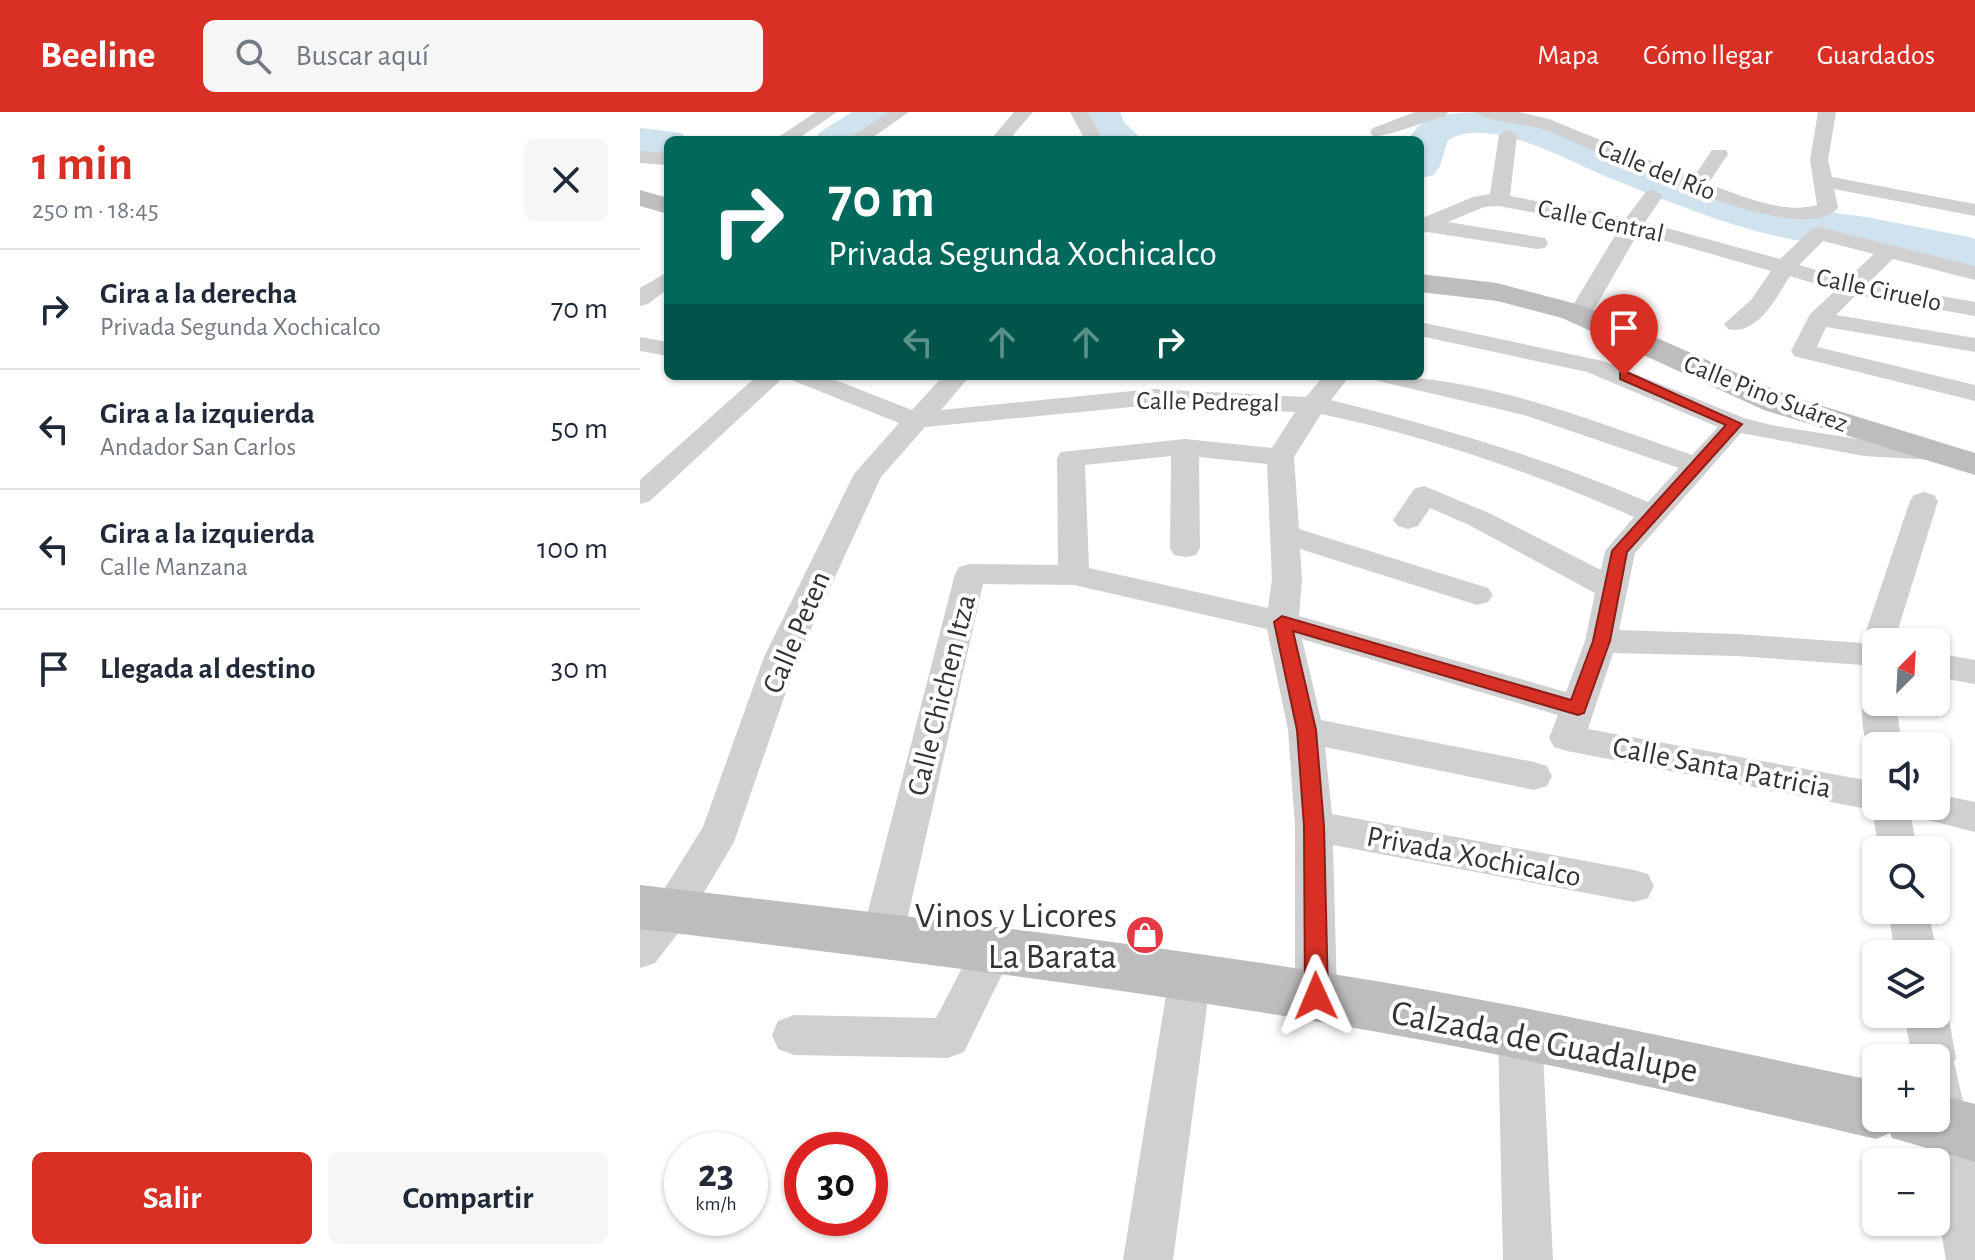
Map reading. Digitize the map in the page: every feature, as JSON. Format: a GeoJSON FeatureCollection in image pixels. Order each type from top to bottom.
{"type":"FeatureCollection","features":[{"type":"Feature","properties":{"kind":"street"},"geometry":{"type":"LineString","coordinates":[[791,136],[828,112]]}},
{"type":"Feature","properties":{"kind":"street"},"geometry":{"type":"LineString","coordinates":[[862,136],[900,112]]}},
{"type":"Feature","properties":{"kind":"street"},"geometry":{"type":"LineString","coordinates":[[1003,136],[1024,112]]}},
{"type":"Feature","properties":{"kind":"street"},"geometry":{"type":"LineString","coordinates":[[1079,112],[1092,136]]}},
{"type":"Feature","properties":{"kind":"street"},"geometry":{"type":"LineString","coordinates":[[1376,112],[1377,136],[1412,118],[1439,112]]}},
{"type":"Feature","properties":{"kind":"street","name":"Calle del Río"},"geometry":{"type":"LineString","coordinates":[[1485,112],[1550,118],[1697,186],[1782,212],[1821,213],[1828,208],[1824,181]]}},
{"type":"Feature","properties":{"kind":"street"},"geometry":{"type":"LineString","coordinates":[[1827,112],[1819,160],[1824,181],[1975,210]]}},
{"type":"Feature","properties":{"kind":"street"},"geometry":{"type":"LineString","coordinates":[[1499,200],[1508,135]]}},
{"type":"Feature","properties":{"kind":"street"},"geometry":{"type":"LineString","coordinates":[[1697,186],[1719,154]]}},
{"type":"Feature","properties":{"kind":"street"},"geometry":{"type":"LineString","coordinates":[[640,157],[664,159]]}},
{"type":"Feature","properties":{"kind":"street"},"geometry":{"type":"LineString","coordinates":[[1579,315],[1632,225],[1653,196]]}},
{"type":"Feature","properties":{"kind":"street"},"geometry":{"type":"LineString","coordinates":[[640,198],[664,205]]}},
{"type":"Feature","properties":{"kind":"street","name":"Calle Central"},"geometry":{"type":"LineString","coordinates":[[1424,226],[1480,201],[1499,200],[1632,225],[1783,269]]}},
{"type":"Feature","properties":{"kind":"street"},"geometry":{"type":"LineString","coordinates":[[1424,226],[1537,243]]}},
{"type":"Feature","properties":{"kind":"street"},"geometry":{"type":"LineString","coordinates":[[1736,324],[1760,305],[1783,269],[1819,233],[1975,273]]}},
{"type":"Feature","properties":{"kind":"street"},"geometry":{"type":"LineString","coordinates":[[1890,250],[1818,319],[1803,351],[1975,393]]}},
{"type":"Feature","properties":{"kind":"street","name":"Calle Ciruelo"},"geometry":{"type":"LineString","coordinates":[[1783,269],[1851,287],[1975,309]]}},
{"type":"Feature","properties":{"kind":"street"},"geometry":{"type":"LineString","coordinates":[[640,279],[664,281]]}},
{"type":"Feature","properties":{"kind":"street"},"geometry":{"type":"LineString","coordinates":[[640,299],[664,282]]}},
{"type":"Feature","properties":{"kind":"street","name":"Calle Pino Suárez"},"geometry":{"type":"LineString","coordinates":[[1424,283],[1486,289],[1579,315],[1620,330],[1746,392],[1975,464]]}},
{"type":"Feature","properties":{"kind":"street"},"geometry":{"type":"LineString","coordinates":[[1818,319],[1975,345]]}},
{"type":"Feature","properties":{"kind":"street"},"geometry":{"type":"LineString","coordinates":[[1424,330],[1594,366],[1735,424],[1864,448],[1934,452]]}},
{"type":"Feature","properties":{"kind":"street"},"geometry":{"type":"LineString","coordinates":[[640,344],[664,348]]}},
{"type":"Feature","properties":{"kind":"street"},"geometry":{"type":"LineString","coordinates":[[640,495],[768,380]]}},
{"type":"Feature","properties":{"kind":"street","name":"Calle Pedregal"},"geometry":{"type":"LineString","coordinates":[[813,380],[914,420],[1152,397],[1314,405],[1403,426],[1590,487],[1651,514]]}},
{"type":"Feature","properties":{"kind":"street","name":"Calle Peten"},"geometry":{"type":"LineString","coordinates":[[651,923],[721,831],[781,657],[868,474],[953,380]]}},
{"type":"Feature","properties":{"kind":"street"},"geometry":{"type":"LineString","coordinates":[[1316,996],[1314,826],[1306,730],[1282,622],[1287,579],[1280,457],[1333,380]]}},
{"type":"Feature","properties":{"kind":"street"},"geometry":{"type":"LineString","coordinates":[[1405,380],[1532,409],[1699,466]]}},
{"type":"Feature","properties":{"kind":"street"},"geometry":{"type":"LineString","coordinates":[[1572,723],[1601,641],[1620,551],[1735,424]]}},
{"type":"Feature","properties":{"kind":"street"},"geometry":{"type":"LineString","coordinates":[[1185,447],[1185,548]]}},
{"type":"Feature","properties":{"kind":"street","name":"Calle Pedregal"},"geometry":{"type":"LineString","coordinates":[[1074,575],[1071,458],[1185,447],[1280,457]]}},
{"type":"Feature","properties":{"kind":"street"},"geometry":{"type":"LineString","coordinates":[[1884,628],[1924,501]]}},
{"type":"Feature","properties":{"kind":"street"},"geometry":{"type":"LineString","coordinates":[[1416,507],[1479,519],[1612,589]]}},
{"type":"Feature","properties":{"kind":"street"},"geometry":{"type":"LineString","coordinates":[[1284,534],[1477,595]]}},
{"type":"Feature","properties":{"kind":"street","name":"Calle Chichen Itza"},"geometry":{"type":"LineString","coordinates":[[882,938],[970,574],[1074,575],[1282,622]]}},
{"type":"Feature","properties":{"kind":"street","name":"Calle Santa Patricia"},"geometry":{"type":"LineString","coordinates":[[1282,622],[1572,723],[1862,793]]}},
{"type":"Feature","properties":{"kind":"street"},"geometry":{"type":"LineString","coordinates":[[1601,641],[1862,653]]}},
{"type":"Feature","properties":{"kind":"street"},"geometry":{"type":"LineString","coordinates":[[1950,668],[1975,672]]}},
{"type":"Feature","properties":{"kind":"street"},"geometry":{"type":"LineString","coordinates":[[1306,730],[1534,776]]}},
{"type":"Feature","properties":{"kind":"street"},"geometry":{"type":"LineString","coordinates":[[1950,812],[1975,817]]}},
{"type":"Feature","properties":{"kind":"street","name":"Privada Xochicalco"},"geometry":{"type":"LineString","coordinates":[[1314,826],[1634,886]]}},
{"type":"Feature","properties":{"kind":"street","name":"Calzada de Guadalupe"},"geometry":{"type":"LineString","coordinates":[[651,923],[882,938],[1316,996],[1520,1032],[1862,1107]]}},
{"type":"Feature","properties":{"kind":"street"},"geometry":{"type":"LineString","coordinates":[[794,1035],[948,1038],[992,952]]}},
{"type":"Feature","properties":{"kind":"street"},"geometry":{"type":"LineString","coordinates":[[1148,1260],[1190,977]]}},
{"type":"Feature","properties":{"kind":"street"},"geometry":{"type":"LineString","coordinates":[[1520,1032],[1528,1260]]}},
{"type":"Feature","properties":{"kind":"street"},"geometry":{"type":"LineString","coordinates":[[1946,1132],[1971,1260]]}},
{"type":"Feature","properties":{"kind":"waterway"},"geometry":{"type":"LineString","coordinates":[[840,136],[878,112]]}},
{"type":"Feature","properties":{"kind":"waterway"},"geometry":{"type":"LineString","coordinates":[[1101,112],[1108,128],[1117,136]]}},
{"type":"Feature","properties":{"kind":"waterway"},"geometry":{"type":"LineString","coordinates":[[1424,153],[1430,134],[1446,125],[1480,122],[1540,132],[1591,157],[1734,212],[1799,228],[1829,225],[1866,230],[1953,247],[1975,255]]}},
{"type":"Feature","properties":{"kind":"waterway"},"geometry":{"type":"LineString","coordinates":[[640,140],[664,141]]}},
{"type":"Feature","properties":{"kind":"place","name":"Vinos y Licores La Barata"},"geometry":{"type":"Point","coordinates":[1145,935]}},
{"type":"Feature","properties":{"kind":"route"},"geometry":{"type":"LineString","coordinates":[[1316,996],[1314,826],[1306,730],[1282,622],[1578,708],[1601,641],[1620,551],[1735,424],[1624,376]]}}]}
